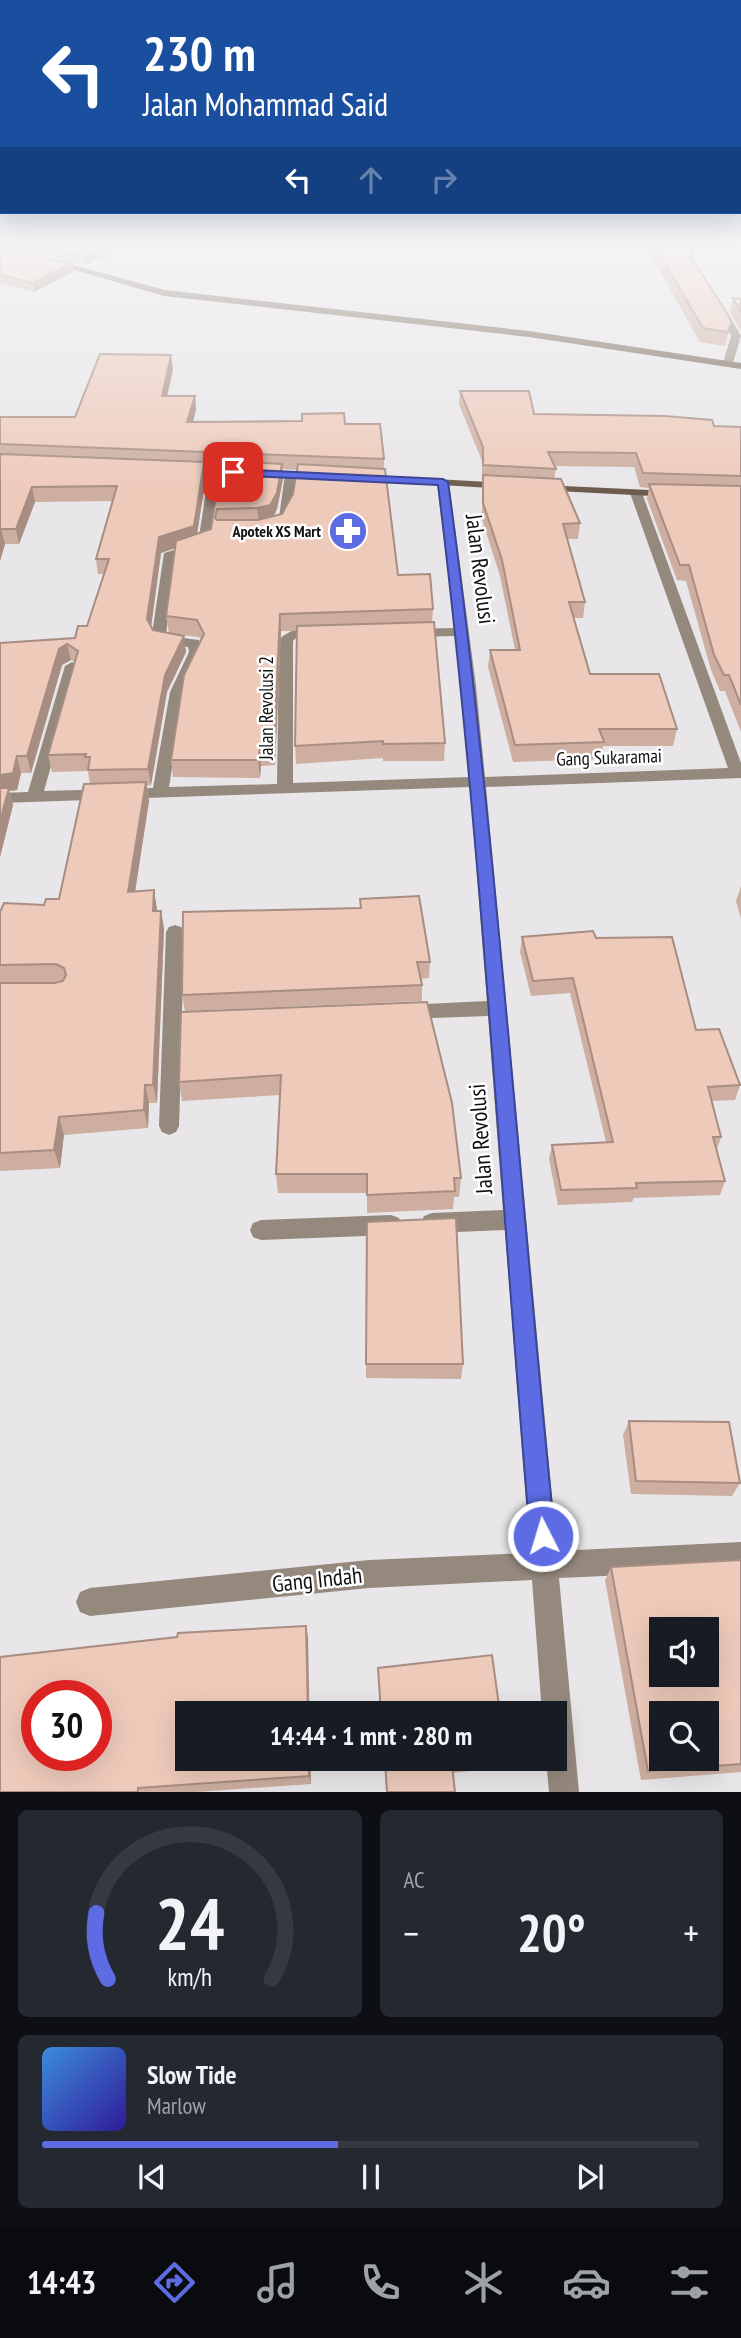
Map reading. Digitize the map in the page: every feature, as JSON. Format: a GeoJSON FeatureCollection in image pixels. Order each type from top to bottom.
{"type":"FeatureCollection","features":[{"type":"Feature","properties":{"kind":"main road"},"geometry":{"type":"LineString","coordinates":[[437,324],[529,334],[741,366]]}},
{"type":"Feature","properties":{"kind":"main road"},"geometry":{"type":"LineString","coordinates":[[175,470],[333,477]]}},
{"type":"Feature","properties":{"kind":"main road"},"geometry":{"type":"LineString","coordinates":[[347,477],[689,494]]}},
{"type":"Feature","properties":{"kind":"street"},"geometry":{"type":"LineString","coordinates":[[728,363],[736,336],[730,324]]}},
{"type":"Feature","properties":{"kind":"street"},"geometry":{"type":"LineString","coordinates":[[160,792],[177,692],[196,652],[194,643],[161,640],[159,634],[170,553],[204,545],[215,472]]}},
{"type":"Feature","properties":{"kind":"street"},"geometry":{"type":"LineString","coordinates":[[270,530],[280,526],[285,519],[291,474]]}},
{"type":"Feature","properties":{"kind":"street","name":"Jalan Revolusi"},"geometry":{"type":"LineString","coordinates":[[443,482],[463,632],[478,782],[513,1220],[564,1792]]}},
{"type":"Feature","properties":{"kind":"street"},"geometry":{"type":"LineString","coordinates":[[636,493],[739,773]]}},
{"type":"Feature","properties":{"kind":"street"},"geometry":{"type":"LineString","coordinates":[[397,633],[463,632]]}},
{"type":"Feature","properties":{"kind":"street","name":"Jalan Revolusi 2"},"geometry":{"type":"LineString","coordinates":[[285,788],[286,640],[292,634],[332,633]]}},
{"type":"Feature","properties":{"kind":"street"},"geometry":{"type":"LineString","coordinates":[[35,796],[72,666]]}},
{"type":"Feature","properties":{"kind":"street","name":"Gang Sukaramai"},"geometry":{"type":"LineString","coordinates":[[0,797],[739,773]]}},
{"type":"Feature","properties":{"kind":"street"},"geometry":{"type":"LineString","coordinates":[[169,1126],[174,932]]}},
{"type":"Feature","properties":{"kind":"street"},"geometry":{"type":"LineString","coordinates":[[388,1013],[497,1008]]}},
{"type":"Feature","properties":{"kind":"street"},"geometry":{"type":"LineString","coordinates":[[171,1022],[225,1020]]}},
{"type":"Feature","properties":{"kind":"street"},"geometry":{"type":"LineString","coordinates":[[261,1230],[513,1220]]}},
{"type":"Feature","properties":{"kind":"street","name":"Gang Indah"},"geometry":{"type":"LineString","coordinates":[[90,1602],[369,1574],[545,1563],[741,1556]]}},
{"type":"Feature","properties":{"kind":"building"},"geometry":{"type":"Polygon","coordinates":[[[700,324],[731,324],[728,332],[703,328],[700,324]]]}},
{"type":"Feature","properties":{"kind":"building"},"geometry":{"type":"Polygon","coordinates":[[[100,354],[171,355],[162,396],[195,396],[187,422],[302,421],[302,414],[344,413],[345,424],[380,424],[384,459],[0,444],[0,417],[75,417],[100,354]]]}},
{"type":"Feature","properties":{"kind":"building"},"geometry":{"type":"Polygon","coordinates":[[[460,391],[529,391],[534,414],[665,416],[712,420],[714,426],[741,427],[741,476],[643,473],[636,453],[548,452],[556,469],[483,465],[483,447],[460,391]]]}},
{"type":"Feature","properties":{"kind":"building"},"geometry":{"type":"Polygon","coordinates":[[[0,454],[204,462],[194,526],[159,537],[147,619],[153,630],[184,636],[165,675],[148,769],[88,770],[90,757],[85,757],[86,754],[48,755],[78,651],[67,644],[59,649],[27,756],[17,756],[13,773],[0,775],[0,643],[75,638],[78,626],[87,626],[109,559],[96,559],[117,486],[32,487],[16,529],[1,529],[0,533],[0,454]]]}},
{"type":"Feature","properties":{"kind":"building"},"geometry":{"type":"Polygon","coordinates":[[[221,461],[282,464],[277,493],[270,505],[217,509],[217,520],[258,520],[282,514],[293,494],[298,464],[385,469],[398,575],[430,574],[433,609],[280,614],[274,747],[260,748],[258,760],[171,760],[184,675],[204,634],[197,620],[166,616],[176,541],[211,529],[221,461]]]}},
{"type":"Feature","properties":{"kind":"building"},"geometry":{"type":"Polygon","coordinates":[[[483,475],[561,479],[580,523],[563,524],[585,602],[569,602],[590,674],[659,674],[677,729],[599,729],[604,742],[515,745],[490,650],[520,650],[502,560],[483,503],[483,475]]]}},
{"type":"Feature","properties":{"kind":"building"},"geometry":{"type":"Polygon","coordinates":[[[649,484],[741,486],[741,705],[729,675],[724,675],[714,655],[689,565],[680,565],[649,484]]]}},
{"type":"Feature","properties":{"kind":"building"},"geometry":{"type":"Polygon","coordinates":[[[434,622],[445,743],[383,744],[383,741],[295,746],[297,626],[434,622]]]}},
{"type":"Feature","properties":{"kind":"building"},"geometry":{"type":"Polygon","coordinates":[[[146,782],[128,892],[154,890],[153,911],[161,911],[153,1085],[145,1085],[144,1110],[59,1117],[54,1150],[0,1153],[0,983],[55,983],[63,981],[66,975],[64,968],[56,964],[0,965],[0,912],[4,903],[44,905],[46,899],[59,899],[84,784],[146,782]]]}},
{"type":"Feature","properties":{"kind":"building"},"geometry":{"type":"Polygon","coordinates":[[[0,788],[9,788],[0,821],[0,788]]]}},
{"type":"Feature","properties":{"kind":"building"},"geometry":{"type":"Polygon","coordinates":[[[419,896],[430,962],[417,962],[422,985],[182,995],[183,912],[361,908],[360,899],[419,896]]]}},
{"type":"Feature","properties":{"kind":"building"},"geometry":{"type":"Polygon","coordinates":[[[593,931],[596,938],[672,937],[696,1030],[719,1029],[740,1085],[708,1087],[721,1137],[713,1137],[725,1181],[636,1183],[637,1188],[561,1190],[552,1145],[613,1142],[573,978],[533,981],[522,937],[593,931]]]}},
{"type":"Feature","properties":{"kind":"building"},"geometry":{"type":"Polygon","coordinates":[[[427,1002],[452,1103],[461,1178],[454,1178],[455,1191],[367,1195],[367,1174],[276,1174],[281,1075],[179,1082],[181,1012],[427,1002]]]}},
{"type":"Feature","properties":{"kind":"building"},"geometry":{"type":"Polygon","coordinates":[[[456,1218],[463,1364],[366,1364],[367,1222],[456,1218]]]}},
{"type":"Feature","properties":{"kind":"building"},"geometry":{"type":"Polygon","coordinates":[[[629,1421],[729,1422],[740,1483],[636,1481],[629,1421]]]}},
{"type":"Feature","properties":{"kind":"building"},"geometry":{"type":"Polygon","coordinates":[[[741,1560],[741,1764],[719,1766],[719,1701],[649,1701],[648,1771],[611,1567],[741,1560]]]}},
{"type":"Feature","properties":{"kind":"building"},"geometry":{"type":"Polygon","coordinates":[[[306,1626],[308,1701],[175,1701],[175,1771],[309,1771],[309,1776],[138,1788],[138,1792],[0,1792],[0,1657],[177,1637],[178,1633],[306,1626]]]}},
{"type":"Feature","properties":{"kind":"building"},"geometry":{"type":"Polygon","coordinates":[[[492,1655],[498,1701],[380,1701],[378,1668],[492,1655]]]}},
{"type":"Feature","properties":{"kind":"building"},"geometry":{"type":"Polygon","coordinates":[[[386,1771],[453,1771],[455,1792],[387,1792],[386,1771]]]}},
{"type":"Feature","properties":{"kind":"place","name":"Apotek XS Mart"},"geometry":{"type":"Point","coordinates":[348,531]}},
{"type":"Feature","properties":{"kind":"route"},"geometry":{"type":"LineString","coordinates":[[233,472],[443,482],[469,686],[513,1220],[543,1536]]}}]}
